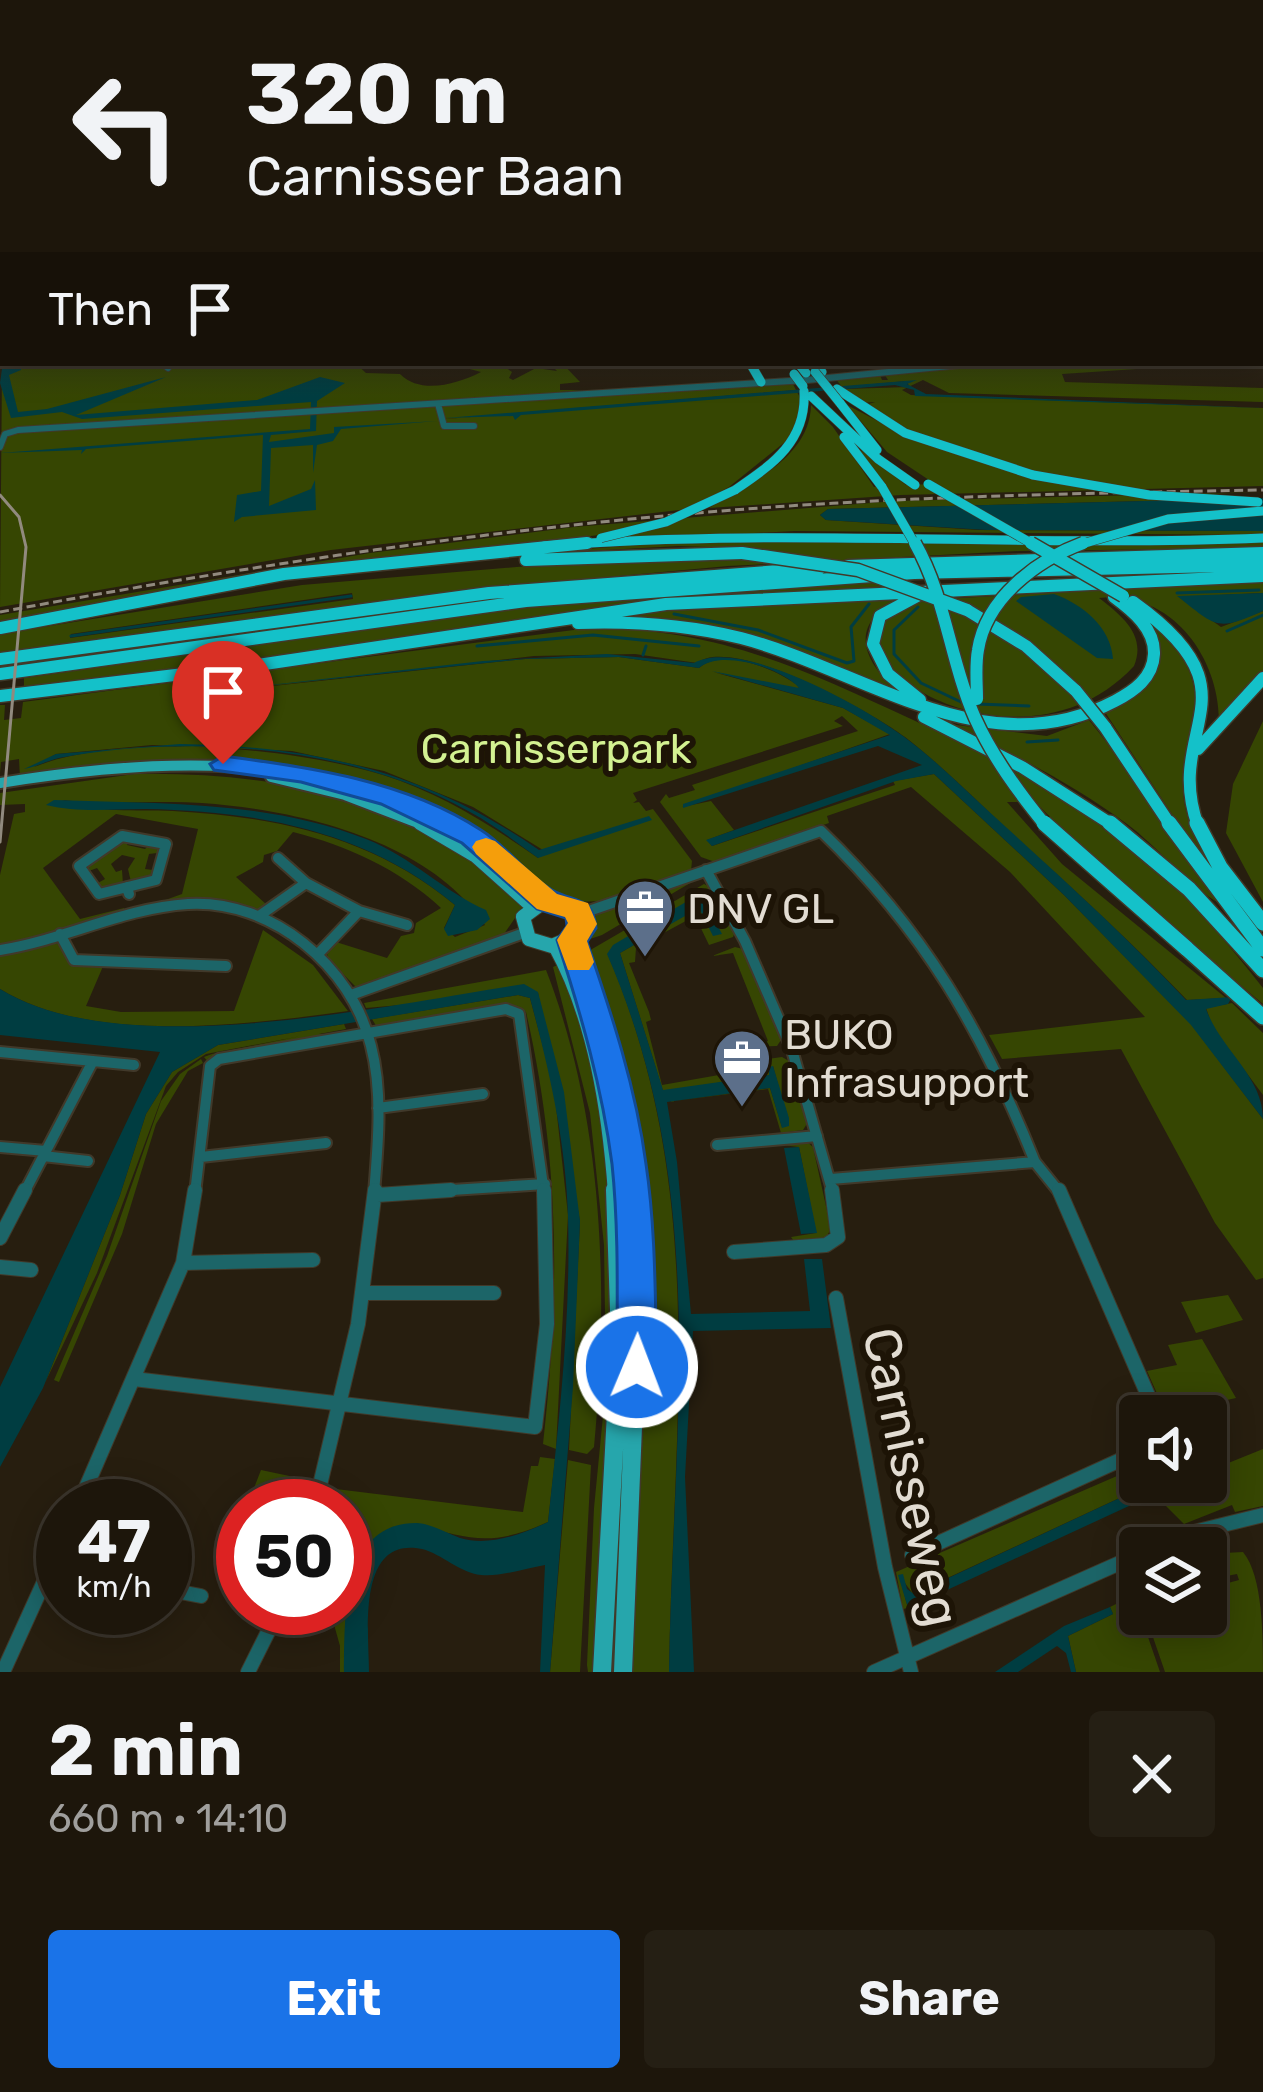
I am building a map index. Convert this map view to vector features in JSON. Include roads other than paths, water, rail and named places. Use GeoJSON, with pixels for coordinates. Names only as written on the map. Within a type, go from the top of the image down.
{"type":"FeatureCollection","features":[{"type":"Feature","properties":{"kind":"highway"},"geometry":{"type":"LineString","coordinates":[[753,366],[761,382]]}},
{"type":"Feature","properties":{"kind":"highway"},"geometry":{"type":"LineString","coordinates":[[433,638],[582,622],[650,623],[737,637],[964,722],[1018,728],[1056,723],[1125,696],[1153,666],[1154,645],[1148,629],[1083,574],[921,485],[803,386],[808,369]]}},
{"type":"Feature","properties":{"kind":"highway"},"geometry":{"type":"LineString","coordinates":[[808,369],[932,573],[974,716],[1011,783],[1056,838],[1263,1017]]}},
{"type":"Feature","properties":{"kind":"highway"},"geometry":{"type":"LineString","coordinates":[[808,369],[826,403],[873,455],[1169,629],[1202,673],[1208,707],[1193,754],[1190,793],[1202,836],[1263,923]]}},
{"type":"Feature","properties":{"kind":"highway"},"geometry":{"type":"LineString","coordinates":[[826,403],[1033,475],[1149,495],[1263,507]]}},
{"type":"Feature","properties":{"kind":"highway"},"geometry":{"type":"LineString","coordinates":[[0,629],[262,580],[602,538],[666,522],[735,490],[793,444],[826,403]]}},
{"type":"Feature","properties":{"kind":"highway"},"geometry":{"type":"LineString","coordinates":[[990,744],[975,688],[977,656],[992,614],[1023,578],[1064,550],[1132,525],[1263,507]]}},
{"type":"Feature","properties":{"kind":"highway"},"geometry":{"type":"LineString","coordinates":[[509,551],[761,536],[1056,542],[1263,538]]}},
{"type":"Feature","properties":{"kind":"highway"},"geometry":{"type":"LineString","coordinates":[[0,629],[219,591],[415,568],[613,554],[742,553],[850,568],[924,590],[967,610],[1027,646],[1076,691],[1198,866],[1263,949]]}},
{"type":"Feature","properties":{"kind":"highway"},"geometry":{"type":"LineString","coordinates":[[0,659],[403,604],[624,580],[1022,558],[1263,553]]}},
{"type":"Feature","properties":{"kind":"highway"},"geometry":{"type":"LineString","coordinates":[[0,674],[550,599],[914,573],[1263,565]]}},
{"type":"Feature","properties":{"kind":"highway"},"geometry":{"type":"LineString","coordinates":[[0,696],[666,604],[1263,576]]}},
{"type":"Feature","properties":{"kind":"highway"},"geometry":{"type":"LineString","coordinates":[[1010,585],[926,593],[886,610],[872,635],[872,651],[880,668],[922,701],[963,716],[1025,722],[1069,713],[1121,688],[1144,662],[1145,643],[1138,627],[1114,597]]}},
{"type":"Feature","properties":{"kind":"highway"},"geometry":{"type":"LineString","coordinates":[[823,668],[1015,761],[1085,802],[1177,875],[1263,970]]}},
{"type":"Feature","properties":{"kind":"highway"},"geometry":{"type":"LineString","coordinates":[[1193,754],[1263,678]]}},
{"type":"Feature","properties":{"kind":"main road"},"geometry":{"type":"LineString","coordinates":[[0,786],[166,771],[266,776],[332,789],[424,821],[462,843],[540,904],[569,904],[580,914],[582,928],[564,943],[536,944],[524,933],[522,921],[540,904]]}},
{"type":"Feature","properties":{"kind":"main road"},"geometry":{"type":"LineString","coordinates":[[564,943],[591,1046],[617,1213],[619,1381],[603,1588],[602,1672]]}},
{"type":"Feature","properties":{"kind":"main road"},"geometry":{"type":"LineString","coordinates":[[564,943],[614,1080],[635,1228],[638,1324],[625,1537],[623,1672]]}},
{"type":"Feature","properties":{"kind":"street"},"geometry":{"type":"LineString","coordinates":[[873,366],[880,371]]}},
{"type":"Feature","properties":{"kind":"street"},"geometry":{"type":"LineString","coordinates":[[0,447],[8,433],[942,366]]}},
{"type":"Feature","properties":{"kind":"street"},"geometry":{"type":"LineString","coordinates":[[438,404],[448,427],[474,426]]}},
{"type":"Feature","properties":{"kind":"street"},"geometry":{"type":"LineString","coordinates":[[580,914],[821,831],[890,898],[964,1003],[1000,1071],[1034,1162],[1056,1183],[1148,1395]]}},
{"type":"Feature","properties":{"kind":"street"},"geometry":{"type":"LineString","coordinates":[[0,950],[60,934],[130,899],[156,880],[166,844],[122,836],[80,866],[99,894],[130,899],[176,905],[219,905],[259,916],[317,955],[351,995],[367,1029],[378,1108],[377,1195],[365,1293],[322,1479]]}},
{"type":"Feature","properties":{"kind":"street"},"geometry":{"type":"LineString","coordinates":[[278,858],[306,883],[359,911],[407,925]]}},
{"type":"Feature","properties":{"kind":"street"},"geometry":{"type":"LineString","coordinates":[[706,870],[745,941],[792,1050],[831,1179],[838,1237],[826,1245],[734,1252]]}},
{"type":"Feature","properties":{"kind":"street"},"geometry":{"type":"LineString","coordinates":[[259,916],[306,883]]}},
{"type":"Feature","properties":{"kind":"street"},"geometry":{"type":"LineString","coordinates":[[317,955],[359,911]]}},
{"type":"Feature","properties":{"kind":"street"},"geometry":{"type":"LineString","coordinates":[[351,995],[524,933]]}},
{"type":"Feature","properties":{"kind":"street"},"geometry":{"type":"LineString","coordinates":[[60,934],[74,959],[226,966]]}},
{"type":"Feature","properties":{"kind":"street"},"geometry":{"type":"LineString","coordinates":[[90,1479],[183,1263],[202,1157],[209,1069],[214,1061],[367,1029],[506,1010],[519,1014],[545,1184],[548,1358],[535,1427],[134,1379]]}},
{"type":"Feature","properties":{"kind":"street"},"geometry":{"type":"LineString","coordinates":[[0,1052],[134,1065]]}},
{"type":"Feature","properties":{"kind":"street"},"geometry":{"type":"LineString","coordinates":[[0,1238],[93,1061]]}},
{"type":"Feature","properties":{"kind":"street"},"geometry":{"type":"LineString","coordinates":[[378,1108],[483,1094]]}},
{"type":"Feature","properties":{"kind":"street"},"geometry":{"type":"LineString","coordinates":[[717,1145],[817,1136]]}},
{"type":"Feature","properties":{"kind":"street"},"geometry":{"type":"LineString","coordinates":[[202,1157],[326,1143]]}},
{"type":"Feature","properties":{"kind":"street"},"geometry":{"type":"LineString","coordinates":[[0,1147],[88,1161]]}},
{"type":"Feature","properties":{"kind":"street"},"geometry":{"type":"LineString","coordinates":[[831,1179],[1034,1162]]}},
{"type":"Feature","properties":{"kind":"street"},"geometry":{"type":"LineString","coordinates":[[377,1195],[545,1184]]}},
{"type":"Feature","properties":{"kind":"street"},"geometry":{"type":"LineString","coordinates":[[183,1263],[313,1260]]}},
{"type":"Feature","properties":{"kind":"street"},"geometry":{"type":"LineString","coordinates":[[0,1267],[31,1270]]}},
{"type":"Feature","properties":{"kind":"street"},"geometry":{"type":"LineString","coordinates":[[365,1293],[494,1293]]}},
{"type":"Feature","properties":{"kind":"street","name":"Carnisseweg"},"geometry":{"type":"LineString","coordinates":[[836,1298],[885,1567],[911,1666]]}},
{"type":"Feature","properties":{"kind":"street"},"geometry":{"type":"LineString","coordinates":[[912,1555],[1119,1460]]}},
{"type":"Feature","properties":{"kind":"street"},"geometry":{"type":"LineString","coordinates":[[1214,1527],[1263,1515]]}},
{"type":"Feature","properties":{"kind":"street"},"geometry":{"type":"LineString","coordinates":[[874,1672],[911,1666],[1119,1564]]}},
{"type":"Feature","properties":{"kind":"street"},"geometry":{"type":"LineString","coordinates":[[192,1594],[201,1596]]}},
{"type":"Feature","properties":{"kind":"street"},"geometry":{"type":"LineString","coordinates":[[3,1672],[36,1608]]}},
{"type":"Feature","properties":{"kind":"street"},"geometry":{"type":"LineString","coordinates":[[248,1672],[266,1635]]}},
{"type":"Feature","properties":{"kind":"water"},"geometry":{"type":"Polygon","coordinates":[[[2,366],[22,366],[9,375],[18,412],[47,409],[166,377],[76,415],[257,400],[320,377],[345,383],[317,401],[316,431],[271,435],[269,442],[334,433],[334,427],[437,421],[341,429],[333,441],[317,445],[313,473],[313,445],[271,448],[269,506],[311,489],[315,480],[316,510],[242,517],[234,522],[237,495],[261,491],[263,435],[86,449],[81,454],[82,450],[0,453],[310,429],[311,402],[82,419],[62,412],[11,418],[0,383],[2,366]]]}},
{"type":"Feature","properties":{"kind":"water"},"geometry":{"type":"Polygon","coordinates":[[[917,380],[907,384],[926,394],[1263,408],[915,396],[914,390],[895,385],[521,415],[515,420],[513,416],[445,418],[917,380]]]}},
{"type":"Feature","properties":{"kind":"water"},"geometry":{"type":"Polygon","coordinates":[[[1263,498],[1263,531],[987,530],[826,520],[820,515],[828,509],[1263,498]]]}},
{"type":"Feature","properties":{"kind":"water"},"geometry":{"type":"Polygon","coordinates":[[[1263,593],[1263,611],[1226,624],[1209,620],[1177,596],[1263,593]]]}},
{"type":"Feature","properties":{"kind":"water"},"geometry":{"type":"Polygon","coordinates":[[[1054,594],[1093,618],[1107,637],[1113,659],[1097,658],[1016,601],[1054,594]]]}},
{"type":"Feature","properties":{"kind":"water"},"geometry":{"type":"Polygon","coordinates":[[[607,654],[694,663],[715,657],[770,667],[860,708],[903,736],[1075,891],[1186,1000],[1232,997],[1228,1004],[1206,1009],[1256,1089],[1263,1119],[1191,1025],[1064,895],[934,774],[896,781],[712,846],[706,840],[922,765],[878,746],[683,808],[683,804],[890,735],[843,708],[712,671],[799,688],[767,668],[722,660],[699,668],[619,657],[525,659],[226,690],[483,661],[607,654]]]}},
{"type":"Feature","properties":{"kind":"water"},"geometry":{"type":"Polygon","coordinates":[[[180,744],[278,750],[324,758],[368,768],[454,801],[539,850],[649,816],[652,820],[538,858],[479,817],[424,790],[323,759],[269,751],[162,747],[109,750],[24,769],[56,754],[180,744]]]}},
{"type":"Feature","properties":{"kind":"water"},"geometry":{"type":"Polygon","coordinates":[[[54,800],[212,806],[328,826],[398,855],[486,910],[490,919],[477,930],[448,936],[444,929],[455,905],[385,859],[310,830],[229,814],[46,805],[54,800]]]}},
{"type":"Feature","properties":{"kind":"water"},"geometry":{"type":"Polygon","coordinates":[[[696,896],[703,898],[722,934],[713,936],[699,908],[620,953],[663,1090],[769,1075],[773,1066],[789,1126],[782,1128],[770,1088],[667,1102],[691,1314],[810,1311],[804,1259],[822,1259],[831,1328],[693,1331],[685,1477],[694,1672],[669,1672],[679,1397],[673,1220],[661,1132],[640,1043],[607,954],[613,945],[696,896]]]}},
{"type":"Feature","properties":{"kind":"water"},"geometry":{"type":"Polygon","coordinates":[[[524,984],[538,992],[564,1092],[580,1221],[573,1387],[550,1672],[540,1672],[545,1565],[481,1575],[422,1549],[401,1549],[386,1557],[372,1587],[372,1540],[391,1527],[416,1523],[460,1538],[494,1540],[548,1522],[566,1331],[568,1217],[555,1106],[530,998],[518,995],[218,1045],[172,1072],[146,1114],[120,1195],[43,1388],[0,1467],[0,1387],[160,1052],[0,1035],[0,989],[52,1011],[115,1023],[184,1026],[330,1015],[524,984]]]}},
{"type":"Feature","properties":{"kind":"water"},"geometry":{"type":"Polygon","coordinates":[[[799,1147],[817,1233],[801,1234],[784,1148],[799,1147]]]}},
{"type":"Feature","properties":{"kind":"water"},"geometry":{"type":"Polygon","coordinates":[[[1119,1498],[1119,1503],[1136,1503],[908,1608],[898,1575],[903,1574],[907,1589],[914,1594],[1119,1498]]]}},
{"type":"Feature","properties":{"kind":"water"},"geometry":{"type":"Polygon","coordinates":[[[1110,1607],[1113,1614],[1068,1636],[1076,1672],[1071,1672],[1066,1653],[1057,1646],[1018,1672],[995,1672],[1064,1626],[1110,1607]]]}},
{"type":"Feature","properties":{"kind":"water"},"geometry":{"type":"Polygon","coordinates":[[[345,1635],[368,1635],[369,1672],[344,1672],[345,1635]]]}},
{"type":"Feature","properties":{"kind":"waterway"},"geometry":{"type":"LineString","coordinates":[[1177,593],[1259,590]]}},
{"type":"Feature","properties":{"kind":"waterway"},"geometry":{"type":"LineString","coordinates":[[71,636],[351,596]]}},
{"type":"Feature","properties":{"kind":"waterway"},"geometry":{"type":"LineString","coordinates":[[674,614],[758,630],[847,663],[854,661],[851,627],[869,604]]}},
{"type":"Feature","properties":{"kind":"waterway"},"geometry":{"type":"LineString","coordinates":[[918,607],[894,630],[894,654],[921,683],[961,702]]}},
{"type":"Feature","properties":{"kind":"waterway"},"geometry":{"type":"LineString","coordinates":[[1227,631],[1263,615]]}},
{"type":"Feature","properties":{"kind":"waterway"},"geometry":{"type":"LineString","coordinates":[[477,646],[593,635],[699,646]]}},
{"type":"Feature","properties":{"kind":"waterway"},"geometry":{"type":"LineString","coordinates":[[643,655],[646,646]]}},
{"type":"Feature","properties":{"kind":"waterway"},"geometry":{"type":"LineString","coordinates":[[976,704],[1029,706]]}},
{"type":"Feature","properties":{"kind":"waterway"},"geometry":{"type":"LineString","coordinates":[[1027,742],[1058,740]]}},
{"type":"Feature","properties":{"kind":"tram line"},"geometry":{"type":"LineString","coordinates":[[0,495],[19,517],[26,547],[0,842]]}},
{"type":"Feature","properties":{"kind":"railway"},"geometry":{"type":"LineString","coordinates":[[0,612],[372,550],[652,517],[940,498],[1263,490]]}},
{"type":"Feature","properties":{"kind":"place","name":"DNV GL"},"geometry":{"type":"Point","coordinates":[645,959]}},
{"type":"Feature","properties":{"kind":"place","name":"BUKO Infrasupport"},"geometry":{"type":"Point","coordinates":[742,1109]}},
{"type":"Feature","properties":{"kind":"park label","name":"Carnisserpark"},"geometry":{"type":"Point","coordinates":[556,748]}}]}
